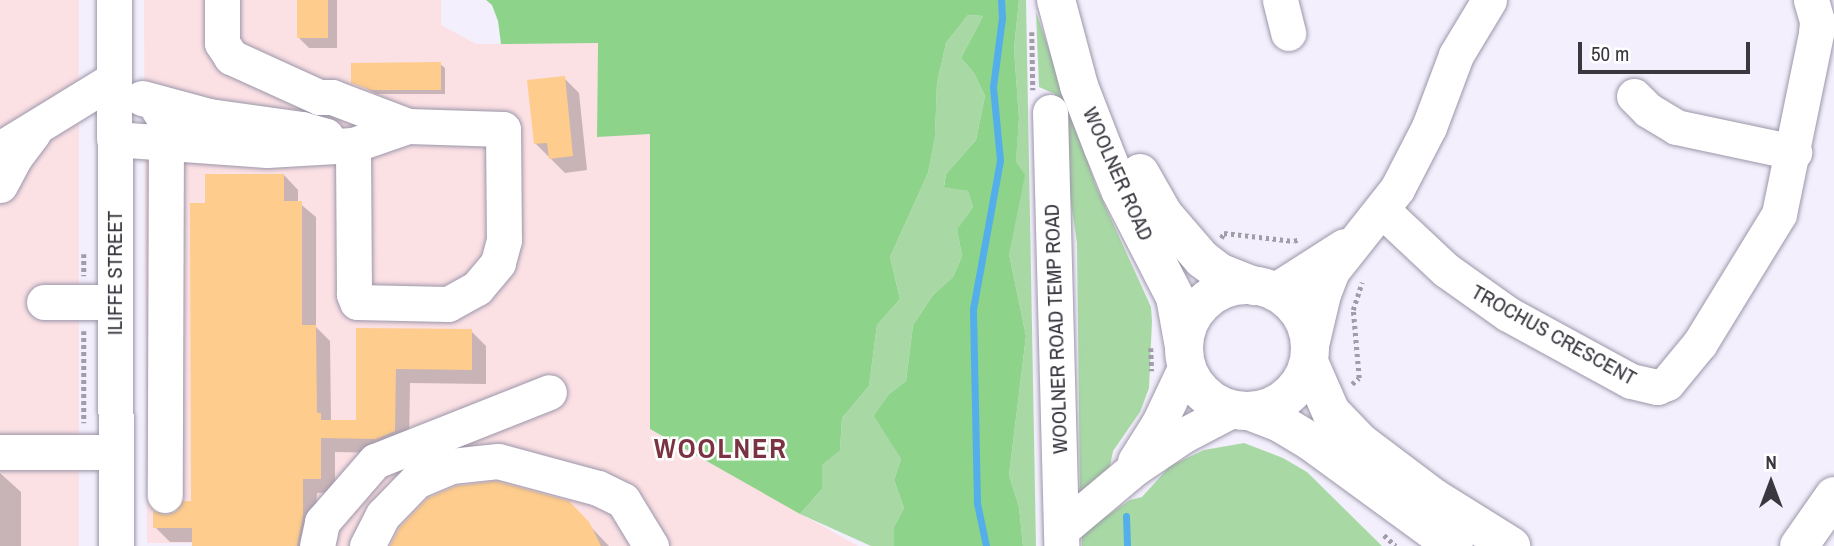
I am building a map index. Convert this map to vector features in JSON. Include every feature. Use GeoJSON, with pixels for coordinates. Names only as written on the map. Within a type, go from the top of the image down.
{"type":"FeatureCollection","features":[{"type":"Feature","properties":{"kind":"main road","name":"WOOLNER ROAD"},"geometry":{"type":"LineString","coordinates":[[1078,0],[1100,76],[1133,160],[1164,215],[1202,259],[1219,272],[1264,289]]}},
{"type":"Feature","properties":{"kind":"main road","name":"WOOLNER ROAD"},"geometry":{"type":"LineString","coordinates":[[1044,13],[1079,86],[1120,190],[1175,297],[1185,357]]}},
{"type":"Feature","properties":{"kind":"main road"},"geometry":{"type":"LineString","coordinates":[[1454,546],[1280,422],[1206,396],[1194,383],[1185,357],[1191,320],[1203,303],[1226,289],[1264,289],[1298,310],[1309,334],[1310,355],[1328,407],[1341,424],[1382,460],[1511,546]]}},
{"type":"Feature","properties":{"kind":"main road"},"geometry":{"type":"LineString","coordinates":[[1240,410],[1270,407],[1286,398],[1300,383],[1310,355]]}},
{"type":"Feature","properties":{"kind":"main road"},"geometry":{"type":"LineString","coordinates":[[1799,546],[1834,496]]}},
{"type":"Feature","properties":{"kind":"street","name":"ILIFFE STREET"},"geometry":{"type":"LineString","coordinates":[[114,0],[116,546]]}},
{"type":"Feature","properties":{"kind":"street"},"geometry":{"type":"LineString","coordinates":[[222,0],[222,43],[231,57],[318,97],[332,97],[408,126]]}},
{"type":"Feature","properties":{"kind":"street"},"geometry":{"type":"LineString","coordinates":[[1310,355],[1327,282],[1340,259],[1374,219],[1413,160],[1456,55],[1489,0]]}},
{"type":"Feature","properties":{"kind":"street","name":"TROCHUS CRESCENT"},"geometry":{"type":"LineString","coordinates":[[1374,219],[1498,307],[1632,381],[1657,387],[1667,383],[1686,363],[1769,234],[1779,214],[1794,152],[1816,33],[1817,21],[1811,0]]}},
{"type":"Feature","properties":{"kind":"street"},"geometry":{"type":"LineString","coordinates":[[0,149],[114,84],[155,102],[209,117],[263,122],[330,142]]}},
{"type":"Feature","properties":{"kind":"street"},"geometry":{"type":"LineString","coordinates":[[1634,96],[1648,110],[1676,127],[1794,152]]}},
{"type":"Feature","properties":{"kind":"street"},"geometry":{"type":"LineString","coordinates":[[114,139],[267,150],[330,142],[408,126],[503,129],[504,240],[498,263],[477,288],[448,304],[358,302],[354,295],[330,142],[318,97]]}},
{"type":"Feature","properties":{"kind":"street"},"geometry":{"type":"LineString","coordinates":[[155,102],[165,120],[165,495]]}},
{"type":"Feature","properties":{"kind":"street","name":"WOOLNER ROAD TEMP ROAD"},"geometry":{"type":"LineString","coordinates":[[1042,108],[1061,538]]}},
{"type":"Feature","properties":{"kind":"street"},"geometry":{"type":"LineString","coordinates":[[0,185],[15,157],[46,121]]}},
{"type":"Feature","properties":{"kind":"street"},"geometry":{"type":"LineString","coordinates":[[1264,289],[1336,252],[1374,219]]}},
{"type":"Feature","properties":{"kind":"street"},"geometry":{"type":"LineString","coordinates":[[44,302],[115,302]]}},
{"type":"Feature","properties":{"kind":"street"},"geometry":{"type":"LineString","coordinates":[[1061,538],[1112,487],[1150,438],[1185,357]]}},
{"type":"Feature","properties":{"kind":"street"},"geometry":{"type":"LineString","coordinates":[[317,546],[321,522],[375,461],[549,392]]}},
{"type":"Feature","properties":{"kind":"street"},"geometry":{"type":"LineString","coordinates":[[1112,487],[1171,443],[1240,410]]}},
{"type":"Feature","properties":{"kind":"street"},"geometry":{"type":"LineString","coordinates":[[0,452],[116,452]]}},
{"type":"Feature","properties":{"kind":"street"},"geometry":{"type":"LineString","coordinates":[[367,546],[383,515],[416,481],[451,466],[498,461],[598,488],[623,500],[651,546]]}},
{"type":"Feature","properties":{"kind":"path"},"geometry":{"type":"LineString","coordinates":[[1042,108],[1044,13]]}},
{"type":"Feature","properties":{"kind":"path"},"geometry":{"type":"LineString","coordinates":[[1202,259],[1224,233],[1294,241],[1311,235]]}},
{"type":"Feature","properties":{"kind":"path"},"geometry":{"type":"LineString","coordinates":[[1328,407],[1359,377],[1353,310],[1365,273]]}},
{"type":"Feature","properties":{"kind":"shaded area"},"geometry":{"type":"Polygon","coordinates":[[[0,0],[79,0],[79,546],[0,546],[0,0]]]}},
{"type":"Feature","properties":{"kind":"shaded area"},"geometry":{"type":"Polygon","coordinates":[[[144,0],[441,0],[441,25],[476,44],[598,43],[597,137],[650,133],[650,429],[858,546],[192,546],[191,543],[147,543],[144,0]]]}},
{"type":"Feature","properties":{"kind":"green space"},"geometry":{"type":"Polygon","coordinates":[[[486,0],[1019,0],[1014,49],[1019,118],[1016,162],[1025,175],[1009,254],[1026,336],[1009,475],[1019,507],[1023,546],[894,546],[894,527],[904,508],[894,480],[901,459],[874,416],[889,394],[906,381],[913,325],[933,295],[953,277],[962,256],[957,229],[973,207],[968,191],[944,187],[946,174],[976,140],[985,96],[974,73],[961,58],[983,16],[968,15],[946,43],[937,83],[935,136],[928,173],[890,257],[900,299],[877,325],[869,386],[842,418],[840,451],[822,465],[822,489],[800,514],[650,429],[650,134],[597,137],[598,43],[501,44],[498,21],[492,5],[486,0]]]}},
{"type":"Feature","properties":{"kind":"green space"},"geometry":{"type":"Polygon","coordinates":[[[1019,0],[1026,0],[1036,546],[1023,546],[1019,507],[1009,475],[1026,336],[1009,254],[1019,118],[1014,49],[1019,0]]]}},
{"type":"Feature","properties":{"kind":"green space"},"geometry":{"type":"Polygon","coordinates":[[[1036,12],[1096,186],[1151,307],[1149,388],[1140,412],[1113,451],[1109,471],[1080,495],[1077,243],[1055,94],[1039,87],[1036,12]]]}},
{"type":"Feature","properties":{"kind":"green space"},"geometry":{"type":"Polygon","coordinates":[[[968,15],[983,16],[961,58],[974,73],[985,96],[976,140],[946,174],[944,186],[968,191],[973,207],[957,229],[962,256],[953,277],[933,295],[913,325],[906,381],[889,394],[875,416],[901,459],[894,480],[904,508],[894,527],[894,546],[871,546],[800,514],[822,489],[822,465],[840,451],[842,418],[869,386],[877,325],[900,299],[890,257],[928,173],[935,135],[937,83],[946,43],[968,15]]]}},
{"type":"Feature","properties":{"kind":"green space"},"geometry":{"type":"Polygon","coordinates":[[[1244,443],[1283,458],[1307,472],[1382,546],[1082,546],[1082,527],[1098,522],[1130,500],[1142,497],[1170,466],[1204,450],[1244,443]]]}},
{"type":"Feature","properties":{"kind":"building"},"geometry":{"type":"Polygon","coordinates":[[[297,0],[328,0],[328,38],[297,38],[297,0]]]}},
{"type":"Feature","properties":{"kind":"building"},"geometry":{"type":"Polygon","coordinates":[[[441,62],[441,90],[371,90],[351,83],[351,63],[441,62]]]}},
{"type":"Feature","properties":{"kind":"building"},"geometry":{"type":"Polygon","coordinates":[[[565,76],[573,156],[549,159],[547,143],[534,144],[527,80],[565,76]]]}},
{"type":"Feature","properties":{"kind":"building"},"geometry":{"type":"Polygon","coordinates":[[[205,174],[284,174],[284,201],[302,201],[302,325],[316,325],[317,413],[321,413],[321,420],[356,420],[356,328],[472,329],[472,370],[396,369],[395,431],[376,439],[321,438],[321,479],[303,479],[303,516],[297,546],[192,546],[192,528],[153,528],[153,511],[166,515],[176,512],[183,501],[191,501],[190,203],[205,203],[205,174]]]}},
{"type":"Feature","properties":{"kind":"building"},"geometry":{"type":"Polygon","coordinates":[[[496,481],[569,501],[589,522],[601,546],[390,546],[400,527],[428,498],[456,486],[496,481]]]}},
{"type":"Feature","properties":{"kind":"waterway"},"geometry":{"type":"LineString","coordinates":[[986,546],[977,503],[973,309],[1000,160],[993,87],[1002,18],[1001,0]]}},
{"type":"Feature","properties":{"kind":"waterway"},"geometry":{"type":"LineString","coordinates":[[1126,516],[1127,546]]}},
{"type":"Feature","properties":{"kind":"district","name":"WOOLNER"},"geometry":{"type":"Point","coordinates":[721,448]}}]}
